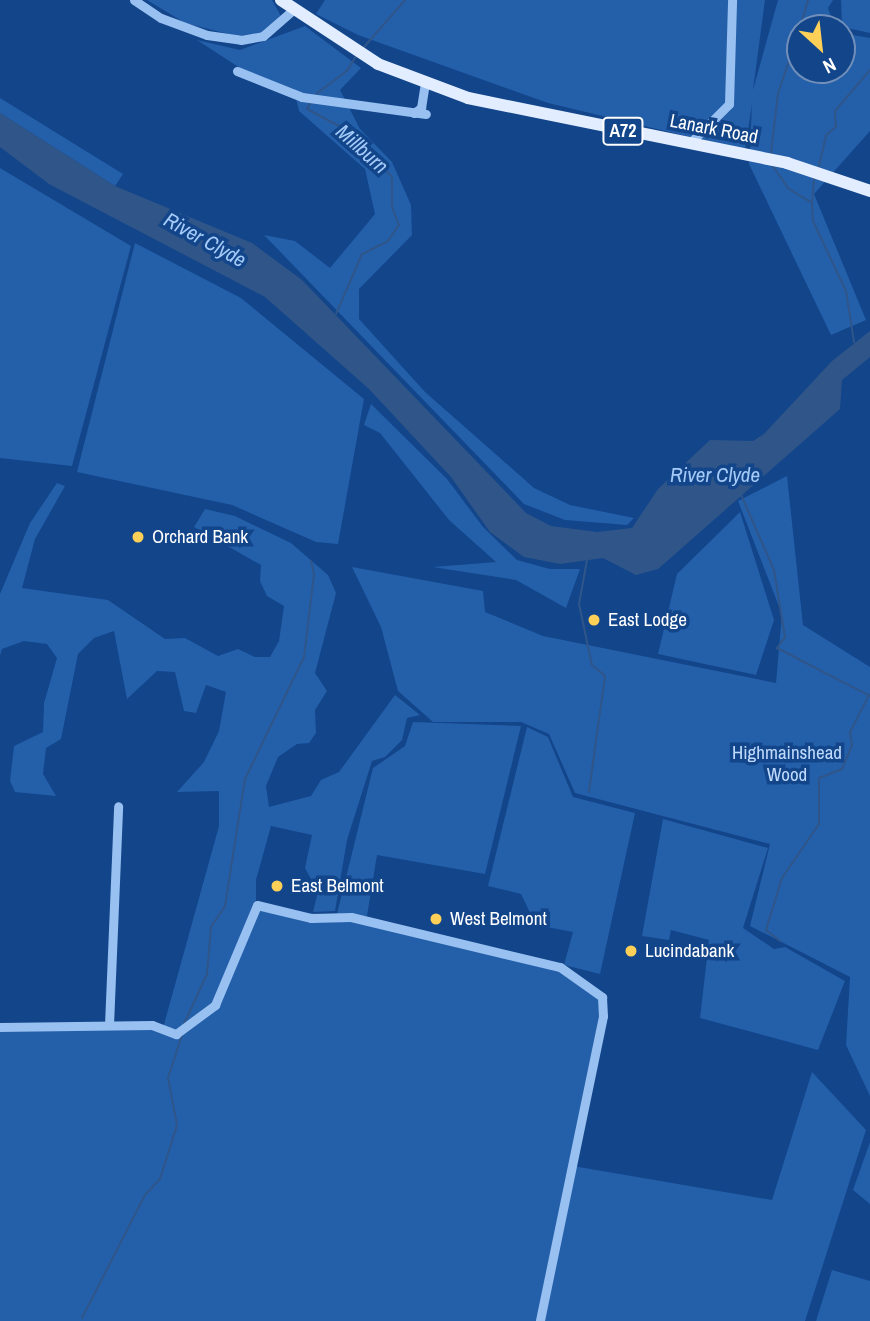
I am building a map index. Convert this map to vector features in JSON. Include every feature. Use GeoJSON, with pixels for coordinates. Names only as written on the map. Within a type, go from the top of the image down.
{"type":"FeatureCollection","features":[{"type":"Feature","properties":{"kind":"main road","name":"Lanark Road"},"geometry":{"type":"LineString","coordinates":[[281,0],[345,46],[378,64],[425,83],[513,109],[812,169],[870,191]]}},
{"type":"Feature","properties":{"kind":"street"},"geometry":{"type":"LineString","coordinates":[[134,0],[161,18],[208,36],[241,40],[263,36],[294,9]]}},
{"type":"Feature","properties":{"kind":"street"},"geometry":{"type":"LineString","coordinates":[[690,143],[729,103],[732,0]]}},
{"type":"Feature","properties":{"kind":"street"},"geometry":{"type":"LineString","coordinates":[[237,71],[302,97],[426,114]]}},
{"type":"Feature","properties":{"kind":"street"},"geometry":{"type":"LineString","coordinates":[[414,113],[421,108],[425,83]]}},
{"type":"Feature","properties":{"kind":"street"},"geometry":{"type":"LineString","coordinates":[[109,1025],[118,806]]}},
{"type":"Feature","properties":{"kind":"street"},"geometry":{"type":"LineString","coordinates":[[0,1027],[152,1025],[176,1034],[215,1005],[257,905],[311,918],[351,917],[560,967],[602,997],[603,1016],[540,1321]]}},
{"type":"Feature","properties":{"kind":"green space"},"geometry":{"type":"Polygon","coordinates":[[[147,0],[272,0],[282,18],[264,33],[236,36],[185,23],[147,0]]]}},
{"type":"Feature","properties":{"kind":"green space"},"geometry":{"type":"Polygon","coordinates":[[[325,0],[765,0],[753,90],[778,0],[833,0],[828,8],[830,14],[786,14],[786,84],[856,84],[856,36],[870,38],[870,131],[814,194],[866,320],[831,335],[749,164],[752,104],[745,150],[548,103],[358,35],[316,14],[325,0]]]}},
{"type":"Feature","properties":{"kind":"green space"},"geometry":{"type":"Polygon","coordinates":[[[841,0],[870,0],[870,33],[856,30],[856,14],[842,14],[841,0]]]}},
{"type":"Feature","properties":{"kind":"green space"},"geometry":{"type":"Polygon","coordinates":[[[305,26],[361,68],[340,90],[360,129],[392,162],[411,205],[412,235],[359,289],[359,319],[425,392],[534,488],[570,505],[634,518],[627,525],[565,520],[524,504],[264,235],[295,241],[330,268],[375,214],[365,169],[299,111],[294,89],[243,70],[197,40],[240,50],[305,26]]]}},
{"type":"Feature","properties":{"kind":"green space"},"geometry":{"type":"Polygon","coordinates":[[[0,98],[123,174],[115,186],[0,113],[0,98]]]}},
{"type":"Feature","properties":{"kind":"green space"},"geometry":{"type":"Polygon","coordinates":[[[0,168],[131,246],[72,466],[0,458],[0,168]]]}},
{"type":"Feature","properties":{"kind":"green space"},"geometry":{"type":"Polygon","coordinates":[[[135,243],[241,298],[364,399],[338,544],[316,542],[232,505],[77,472],[135,243]]]}},
{"type":"Feature","properties":{"kind":"green space"},"geometry":{"type":"Polygon","coordinates":[[[371,404],[447,479],[483,527],[517,560],[550,569],[580,569],[566,608],[516,580],[433,567],[496,562],[449,520],[380,433],[364,425],[371,404]]]}},
{"type":"Feature","properties":{"kind":"green space","name":"Highmainshead Wood"},"geometry":{"type":"Polygon","coordinates":[[[787,476],[803,625],[870,667],[870,1096],[846,1045],[850,977],[750,926],[770,844],[575,793],[549,734],[521,722],[433,722],[398,691],[381,627],[352,567],[483,591],[485,612],[543,636],[776,683],[782,614],[738,501],[787,476]]]}},
{"type":"Feature","properties":{"kind":"green space"},"geometry":{"type":"Polygon","coordinates":[[[57,483],[65,486],[35,539],[22,588],[108,600],[165,639],[185,638],[218,656],[238,649],[255,657],[270,657],[279,641],[284,606],[267,596],[260,581],[261,565],[194,527],[205,509],[235,516],[291,543],[328,575],[336,593],[315,673],[327,691],[315,710],[316,733],[309,743],[297,744],[278,757],[266,786],[269,807],[311,796],[321,780],[339,772],[395,695],[420,715],[407,718],[402,740],[385,757],[372,761],[347,840],[335,911],[313,912],[318,892],[305,868],[312,835],[271,826],[256,880],[256,906],[362,920],[560,967],[602,997],[573,1166],[772,1200],[812,1072],[866,1130],[805,1321],[0,1321],[0,1032],[163,1028],[219,826],[219,791],[177,792],[204,762],[219,731],[226,692],[206,685],[196,713],[184,711],[175,672],[157,671],[127,699],[114,631],[94,638],[78,654],[61,739],[46,748],[43,774],[56,796],[15,792],[10,781],[14,746],[43,732],[44,703],[57,658],[47,644],[24,641],[2,649],[0,656],[0,594],[30,523],[57,483]]]}},
{"type":"Feature","properties":{"kind":"green space"},"geometry":{"type":"Polygon","coordinates":[[[740,512],[774,620],[756,675],[658,654],[677,574],[740,512]]]}},
{"type":"Feature","properties":{"kind":"green space"},"geometry":{"type":"Polygon","coordinates":[[[413,722],[521,726],[485,874],[377,855],[367,916],[337,914],[373,768],[405,746],[413,722]]]}},
{"type":"Feature","properties":{"kind":"green space"},"geometry":{"type":"Polygon","coordinates":[[[527,727],[548,737],[573,797],[635,813],[600,974],[564,965],[573,932],[536,925],[521,894],[488,886],[527,727]]]}},
{"type":"Feature","properties":{"kind":"green space"},"geometry":{"type":"Polygon","coordinates":[[[663,819],[768,848],[743,928],[774,949],[785,947],[845,981],[818,1050],[700,1018],[709,940],[671,930],[669,940],[642,936],[663,819]]]}},
{"type":"Feature","properties":{"kind":"green space"},"geometry":{"type":"Polygon","coordinates":[[[870,1142],[870,1204],[853,1190],[870,1142]]]}},
{"type":"Feature","properties":{"kind":"green space"},"geometry":{"type":"Polygon","coordinates":[[[832,1270],[870,1281],[870,1321],[816,1321],[832,1270]]]}},
{"type":"Feature","properties":{"kind":"water","name":"River Clyde"},"geometry":{"type":"Polygon","coordinates":[[[0,113],[115,186],[252,243],[302,280],[526,513],[551,526],[597,532],[632,528],[658,489],[710,440],[753,441],[764,434],[832,361],[870,331],[870,357],[842,380],[840,409],[658,569],[636,575],[603,558],[560,564],[524,557],[490,532],[451,477],[369,389],[265,297],[49,184],[0,147],[0,113]]]}},
{"type":"Feature","properties":{"kind":"waterway","name":"Millburn"},"geometry":{"type":"LineString","coordinates":[[364,47],[405,0]]}},
{"type":"Feature","properties":{"kind":"waterway"},"geometry":{"type":"LineString","coordinates":[[804,14],[808,0]]}},
{"type":"Feature","properties":{"kind":"waterway","name":"Millburn"},"geometry":{"type":"LineString","coordinates":[[316,94],[347,71],[356,56]]}},
{"type":"Feature","properties":{"kind":"waterway"},"geometry":{"type":"LineString","coordinates":[[771,153],[778,93],[786,70]]}},
{"type":"Feature","properties":{"kind":"waterway"},"geometry":{"type":"LineString","coordinates":[[819,166],[826,135],[836,127],[835,111],[870,70]]}},
{"type":"Feature","properties":{"kind":"waterway","name":"Millburn"},"geometry":{"type":"LineString","coordinates":[[311,102],[307,109],[345,129],[392,177],[392,207],[399,225],[388,241],[362,254],[336,314]]}},
{"type":"Feature","properties":{"kind":"waterway"},"geometry":{"type":"LineString","coordinates":[[772,165],[789,189],[812,203],[813,221],[846,291],[854,342]]}},
{"type":"Feature","properties":{"kind":"waterway"},"geometry":{"type":"LineString","coordinates":[[812,203],[814,178]]}},
{"type":"Feature","properties":{"kind":"waterway"},"geometry":{"type":"LineString","coordinates":[[739,490],[774,570],[785,637],[777,648],[870,696]]}},
{"type":"Feature","properties":{"kind":"waterway"},"geometry":{"type":"LineString","coordinates":[[587,560],[579,604],[592,665],[605,676],[589,792]]}},
{"type":"Feature","properties":{"kind":"waterway"},"geometry":{"type":"LineString","coordinates":[[184,1024],[207,974],[211,927],[225,906],[245,779],[304,657],[314,574],[311,561]]}},
{"type":"Feature","properties":{"kind":"waterway"},"geometry":{"type":"LineString","coordinates":[[780,941],[766,930],[782,878],[819,824],[819,778],[842,769],[852,745],[850,732],[869,695]]}},
{"type":"Feature","properties":{"kind":"waterway"},"geometry":{"type":"LineString","coordinates":[[82,1318],[145,1195],[160,1179],[177,1125],[168,1078],[182,1035]]}},
{"type":"Feature","properties":{"kind":"place","name":"Orchard Bank"},"geometry":{"type":"Point","coordinates":[138,537]}},
{"type":"Feature","properties":{"kind":"place","name":"East Lodge"},"geometry":{"type":"Point","coordinates":[594,620]}},
{"type":"Feature","properties":{"kind":"place","name":"East Belmont"},"geometry":{"type":"Point","coordinates":[277,886]}},
{"type":"Feature","properties":{"kind":"place","name":"West Belmont"},"geometry":{"type":"Point","coordinates":[436,919]}},
{"type":"Feature","properties":{"kind":"place","name":"Lucindabank"},"geometry":{"type":"Point","coordinates":[631,951]}}]}
